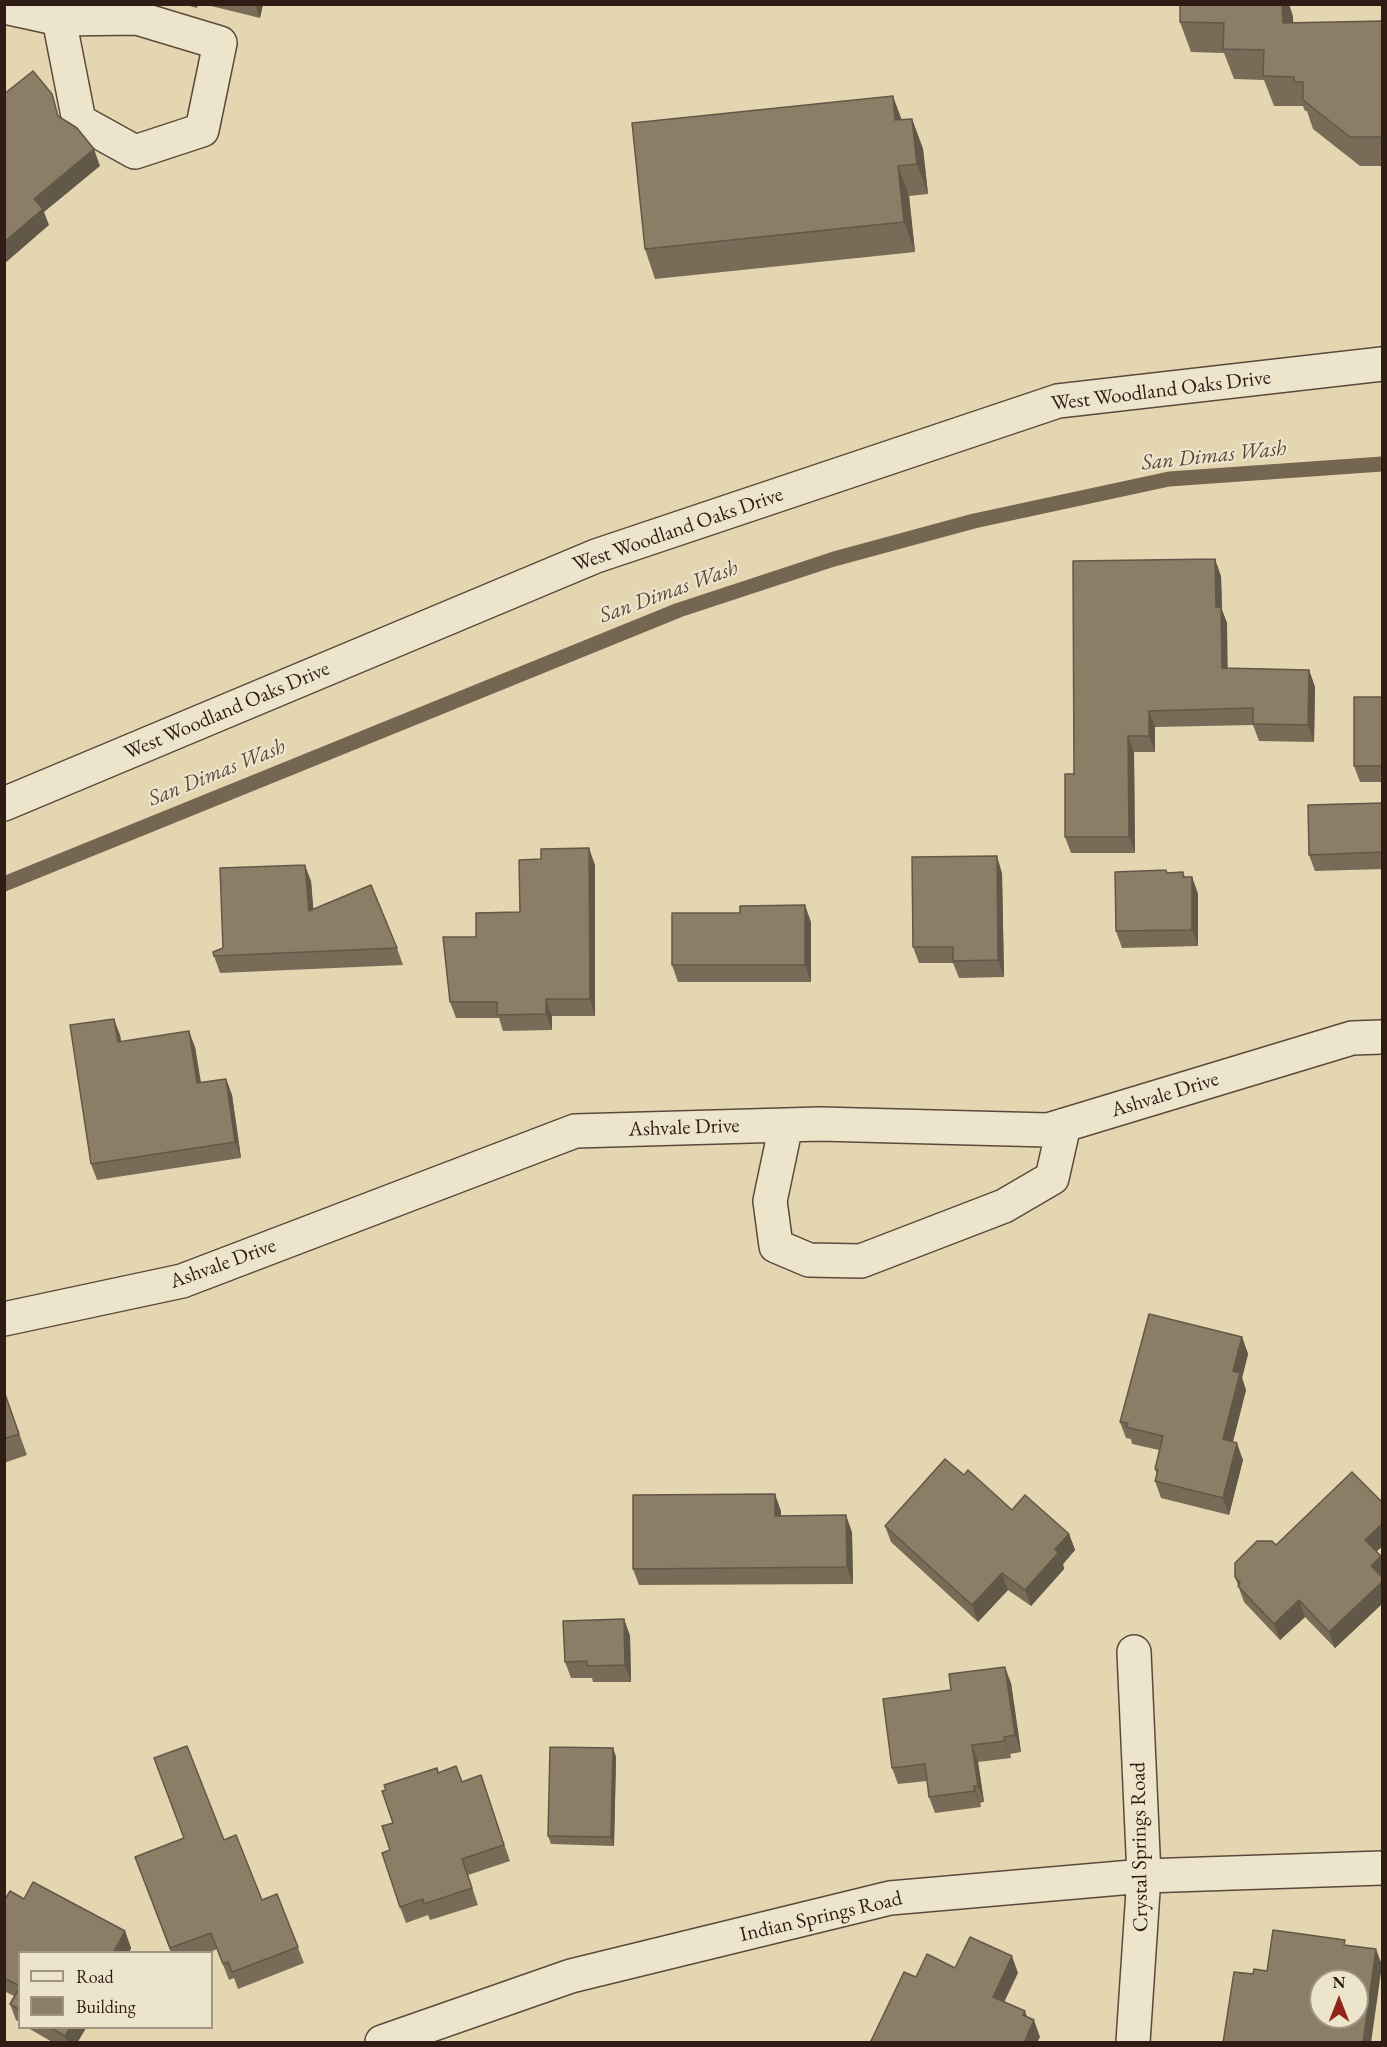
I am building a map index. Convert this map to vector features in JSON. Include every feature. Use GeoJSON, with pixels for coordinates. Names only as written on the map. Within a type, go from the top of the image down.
{"type":"FeatureCollection","features":[{"type":"Feature","properties":{"kind":"street"},"geometry":{"type":"LineString","coordinates":[[4,7],[59,19],[137,18],[220,43],[202,130],[135,152],[80,121],[59,19]]}},
{"type":"Feature","properties":{"kind":"street","name":"West Woodland Oaks Drive"},"geometry":{"type":"LineString","coordinates":[[4,804],[596,556],[1058,401],[1383,364]]}},
{"type":"Feature","properties":{"kind":"street","name":"Ashvale Drive"},"geometry":{"type":"LineString","coordinates":[[4,1320],[182,1281],[575,1131],[786,1125],[1048,1130],[1352,1038],[1383,1038]]}},
{"type":"Feature","properties":{"kind":"street"},"geometry":{"type":"LineString","coordinates":[[786,1125],[770,1201],[776,1246],[809,1260],[861,1261],[1004,1206],[1052,1178],[1064,1125]]}},
{"type":"Feature","properties":{"kind":"street","name":"Crystal Springs Road"},"geometry":{"type":"LineString","coordinates":[[1133,2043],[1144,1876],[1134,1652]]}},
{"type":"Feature","properties":{"kind":"street","name":"Indian Springs Road"},"geometry":{"type":"LineString","coordinates":[[382,2043],[571,1976],[890,1898],[1144,1876],[1383,1868]]}},
{"type":"Feature","properties":{"kind":"building"},"geometry":{"type":"Polygon","coordinates":[[[1180,4],[1282,4],[1283,23],[1383,21],[1383,137],[1350,137],[1303,100],[1303,82],[1294,82],[1294,77],[1263,76],[1264,50],[1223,49],[1224,23],[1180,22],[1180,4]]]}},
{"type":"Feature","properties":{"kind":"building"},"geometry":{"type":"Polygon","coordinates":[[[33,71],[52,94],[58,116],[77,128],[94,149],[34,199],[43,209],[4,242],[4,94],[33,71]]]}},
{"type":"Feature","properties":{"kind":"building"},"geometry":{"type":"Polygon","coordinates":[[[893,96],[895,120],[912,119],[917,164],[898,166],[904,222],[645,249],[632,123],[893,96]]]}},
{"type":"Feature","properties":{"kind":"building"},"geometry":{"type":"Polygon","coordinates":[[[1215,559],[1216,607],[1221,607],[1222,668],[1309,670],[1308,725],[1253,724],[1253,708],[1149,711],[1149,736],[1128,736],[1129,837],[1065,837],[1065,774],[1074,774],[1073,561],[1215,559]]]}},
{"type":"Feature","properties":{"kind":"building"},"geometry":{"type":"Polygon","coordinates":[[[1354,697],[1383,697],[1383,766],[1354,766],[1354,697]]]}},
{"type":"Feature","properties":{"kind":"building"},"geometry":{"type":"Polygon","coordinates":[[[1383,803],[1383,852],[1309,855],[1308,805],[1383,803]]]}},
{"type":"Feature","properties":{"kind":"building"},"geometry":{"type":"Polygon","coordinates":[[[589,848],[590,999],[546,999],[546,1014],[497,1015],[497,1002],[450,1002],[443,937],[476,937],[476,913],[520,912],[519,860],[541,859],[541,849],[589,848]]]}},
{"type":"Feature","properties":{"kind":"building"},"geometry":{"type":"Polygon","coordinates":[[[997,856],[998,960],[953,961],[953,947],[913,947],[912,857],[997,856]]]}},
{"type":"Feature","properties":{"kind":"building"},"geometry":{"type":"Polygon","coordinates":[[[305,865],[309,911],[371,885],[397,948],[214,956],[213,952],[223,948],[220,868],[305,865]]]}},
{"type":"Feature","properties":{"kind":"building"},"geometry":{"type":"Polygon","coordinates":[[[1166,870],[1167,873],[1183,872],[1183,877],[1192,877],[1192,930],[1116,931],[1115,872],[1166,870]]]}},
{"type":"Feature","properties":{"kind":"building"},"geometry":{"type":"Polygon","coordinates":[[[805,905],[805,965],[672,965],[672,913],[740,913],[740,906],[805,905]]]}},
{"type":"Feature","properties":{"kind":"building"},"geometry":{"type":"Polygon","coordinates":[[[114,1019],[118,1042],[189,1031],[197,1083],[226,1079],[235,1142],[91,1164],[70,1025],[114,1019]]]}},
{"type":"Feature","properties":{"kind":"building"},"geometry":{"type":"Polygon","coordinates":[[[1149,1314],[1242,1337],[1233,1371],[1240,1373],[1223,1439],[1237,1443],[1223,1498],[1155,1481],[1158,1470],[1155,1469],[1163,1436],[1126,1427],[1128,1423],[1120,1422],[1149,1314]]]}},
{"type":"Feature","properties":{"kind":"building"},"geometry":{"type":"Polygon","coordinates":[[[4,1391],[19,1434],[4,1439],[4,1391]]]}},
{"type":"Feature","properties":{"kind":"building"},"geometry":{"type":"Polygon","coordinates":[[[945,1459],[964,1475],[968,1470],[1012,1510],[1025,1495],[1069,1534],[1055,1549],[1058,1553],[1025,1590],[1002,1573],[972,1605],[885,1526],[945,1459]]]}},
{"type":"Feature","properties":{"kind":"building"},"geometry":{"type":"Polygon","coordinates":[[[1352,1472],[1383,1503],[1383,1523],[1365,1540],[1381,1556],[1371,1566],[1383,1578],[1383,1581],[1329,1632],[1299,1600],[1274,1624],[1238,1586],[1240,1583],[1235,1577],[1235,1563],[1257,1541],[1272,1541],[1276,1545],[1352,1472]]]}},
{"type":"Feature","properties":{"kind":"building"},"geometry":{"type":"Polygon","coordinates":[[[775,1494],[775,1516],[846,1515],[847,1567],[633,1569],[633,1495],[775,1494]]]}},
{"type":"Feature","properties":{"kind":"building"},"geometry":{"type":"Polygon","coordinates":[[[624,1619],[625,1665],[587,1666],[587,1661],[565,1662],[563,1621],[624,1619]]]}},
{"type":"Feature","properties":{"kind":"building"},"geometry":{"type":"Polygon","coordinates":[[[1005,1667],[1015,1735],[1004,1737],[1005,1741],[972,1745],[978,1786],[974,1786],[975,1791],[929,1797],[925,1764],[892,1768],[883,1699],[951,1690],[949,1674],[1005,1667]]]}},
{"type":"Feature","properties":{"kind":"building"},"geometry":{"type":"Polygon","coordinates":[[[187,1746],[224,1840],[236,1835],[262,1900],[277,1894],[298,1947],[232,1972],[228,1962],[223,1964],[211,1933],[170,1948],[135,1857],[184,1838],[154,1758],[187,1746]]]}},
{"type":"Feature","properties":{"kind":"building"},"geometry":{"type":"Polygon","coordinates":[[[550,1747],[613,1748],[611,1837],[548,1836],[550,1747]]]}},
{"type":"Feature","properties":{"kind":"building"},"geometry":{"type":"Polygon","coordinates":[[[456,1766],[462,1782],[481,1775],[504,1845],[462,1859],[472,1888],[424,1904],[423,1899],[400,1907],[382,1853],[390,1850],[382,1826],[393,1823],[382,1791],[386,1790],[384,1785],[437,1768],[438,1773],[456,1766]]]}},
{"type":"Feature","properties":{"kind":"building"},"geometry":{"type":"Polygon","coordinates":[[[33,1882],[125,1931],[114,1951],[18,1951],[18,1985],[4,1978],[4,1901],[10,1891],[24,1899],[33,1882]]]}},
{"type":"Feature","properties":{"kind":"building"},"geometry":{"type":"Polygon","coordinates":[[[1273,1930],[1345,1940],[1344,1945],[1376,1949],[1369,2000],[1369,1969],[1309,1969],[1309,2029],[1365,2029],[1363,2043],[1223,2043],[1234,1972],[1253,1974],[1254,1969],[1267,1971],[1273,1930]]]}},
{"type":"Feature","properties":{"kind":"building"},"geometry":{"type":"Polygon","coordinates":[[[970,1937],[1012,1956],[993,1997],[1025,2011],[1023,2015],[1034,2020],[1024,2043],[870,2043],[904,1972],[916,1977],[927,1954],[955,1968],[970,1937]]]}},
{"type":"Feature","properties":{"kind":"building"},"geometry":{"type":"Polygon","coordinates":[[[18,1990],[18,2009],[10,2004],[18,1990]]]}},
{"type":"Feature","properties":{"kind":"building"},"geometry":{"type":"Polygon","coordinates":[[[53,2029],[69,2029],[65,2036],[53,2029]]]}},
{"type":"Feature","properties":{"kind":"waterway","name":"San Dimas Wash"},"geometry":{"type":"LineString","coordinates":[[4,884],[679,610],[834,559],[974,521],[1169,479],[1382,464]]}}]}
